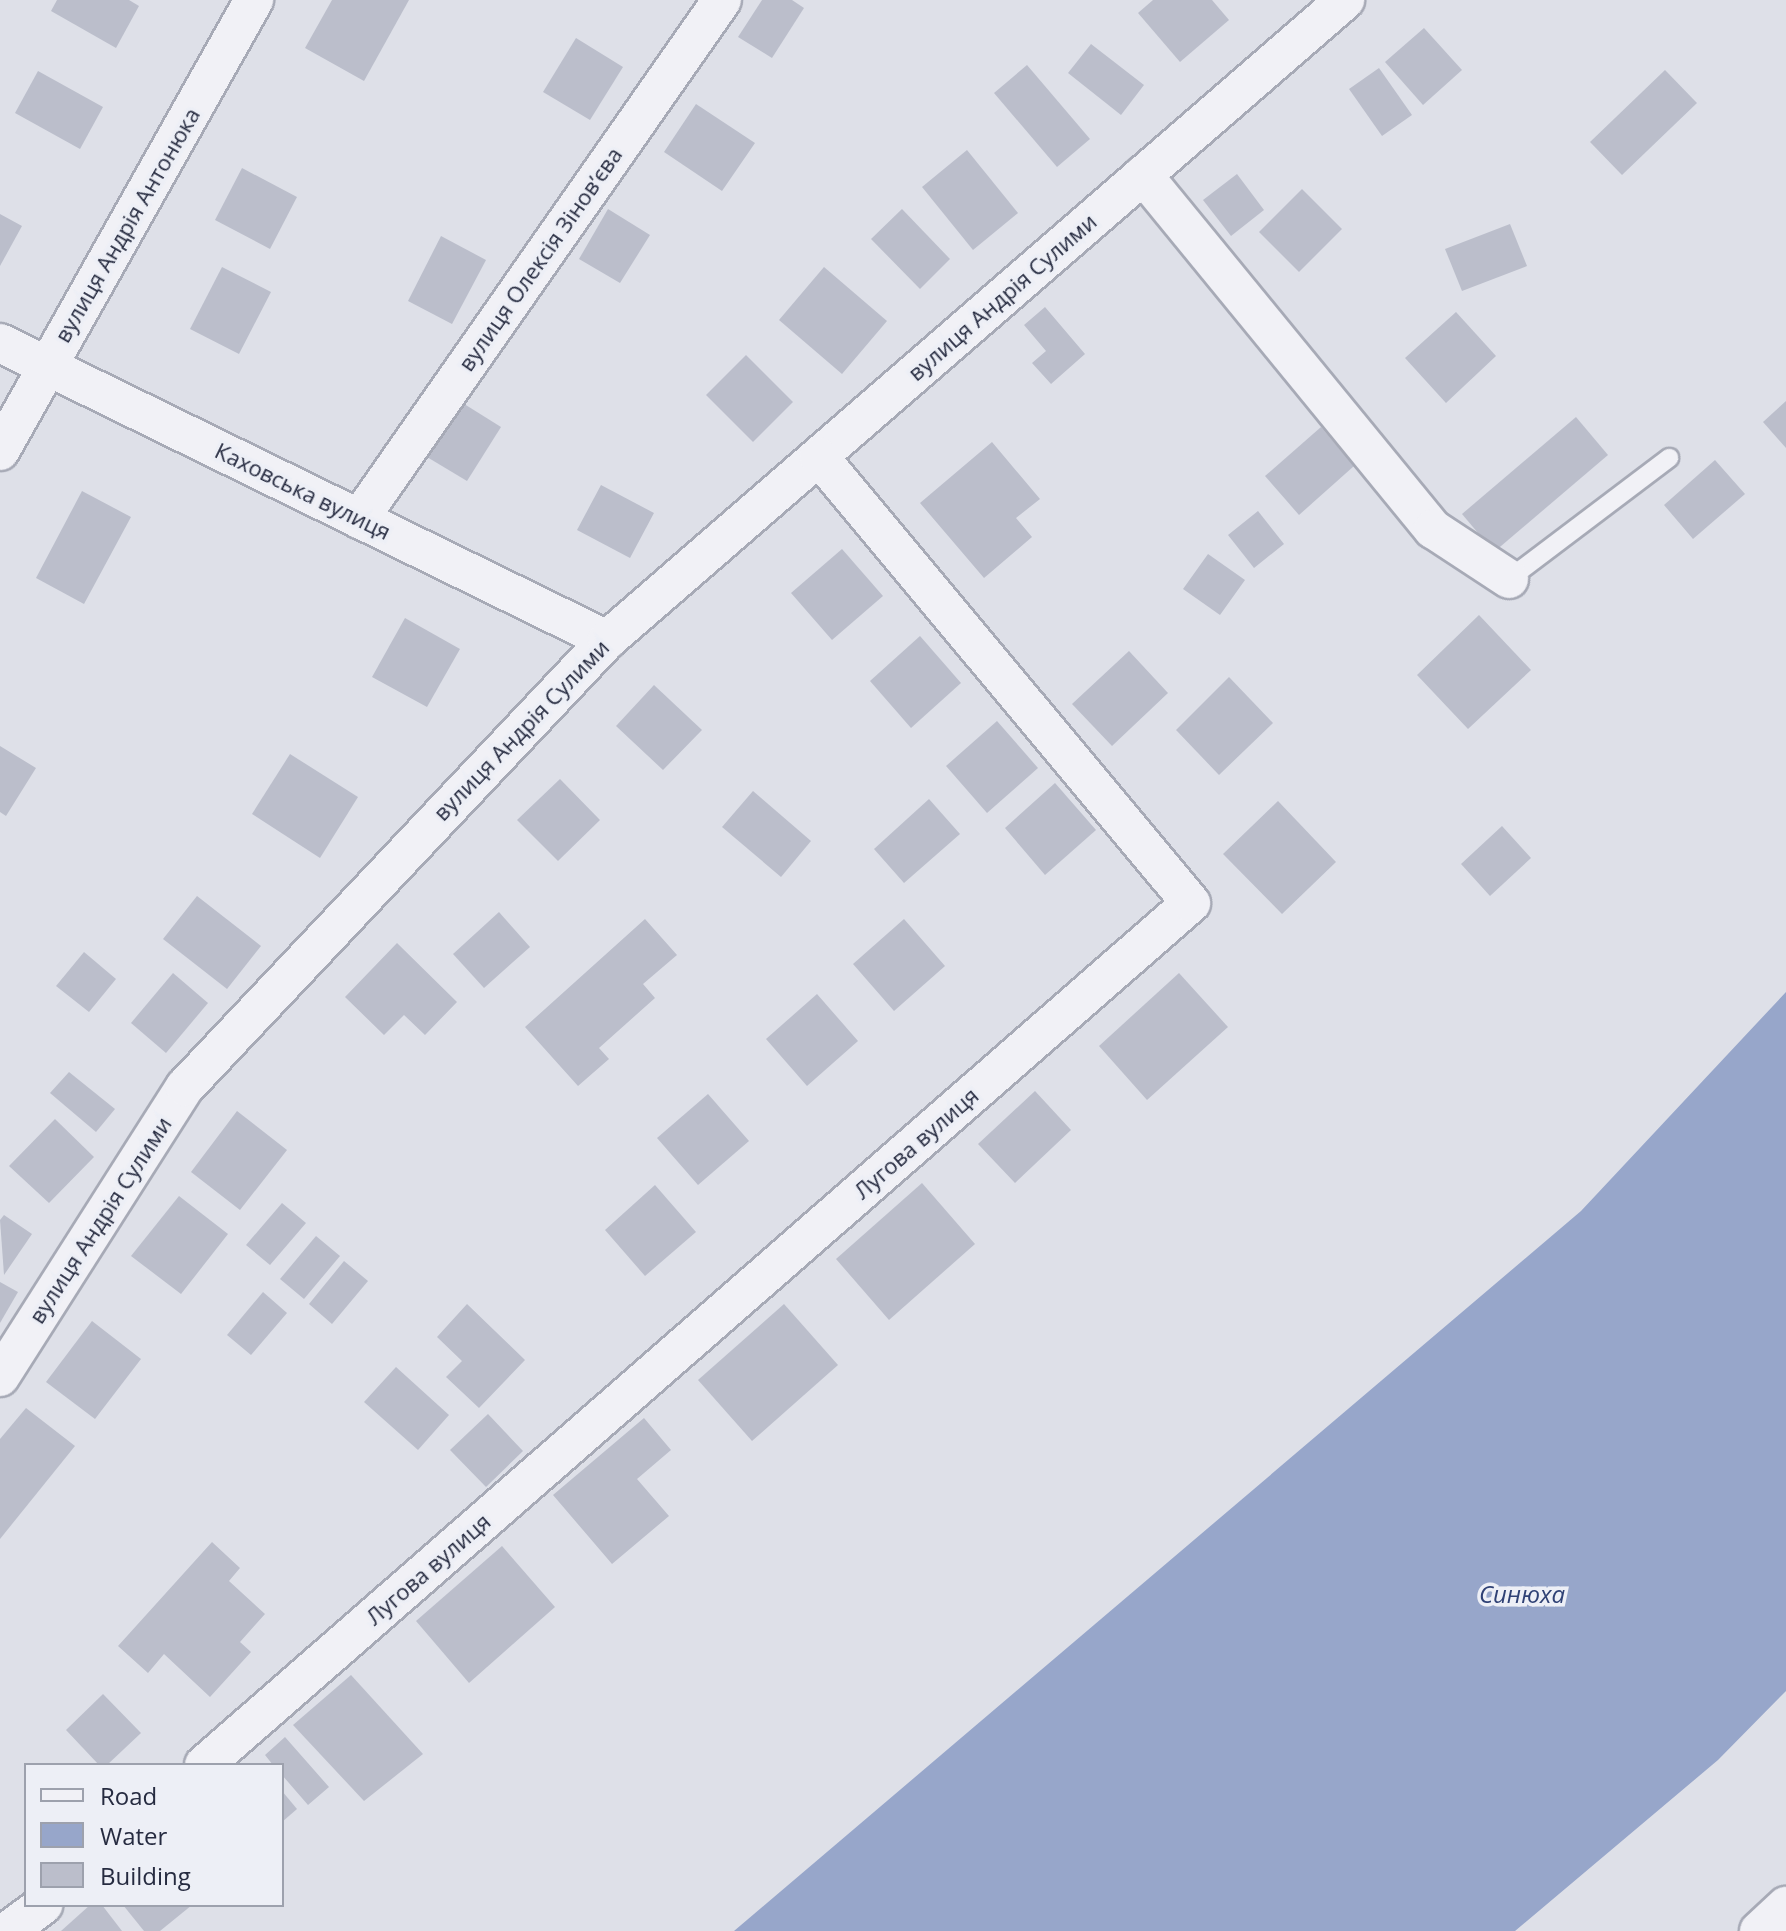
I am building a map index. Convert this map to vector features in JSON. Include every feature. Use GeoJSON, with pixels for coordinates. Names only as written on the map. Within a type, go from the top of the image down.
{"type":"FeatureCollection","features":[{"type":"Feature","properties":{"kind":"street","name":"вулиця Андрія Антонюка"},"geometry":{"type":"LineString","coordinates":[[0,451],[254,0]]}},
{"type":"Feature","properties":{"kind":"street","name":"вулиця Олексія Зіновʼєва"},"geometry":{"type":"LineString","coordinates":[[359,519],[722,0]]}},
{"type":"Feature","properties":{"kind":"street","name":"вулиця Андрія Сулими"},"geometry":{"type":"LineString","coordinates":[[0,1377],[185,1087],[607,640],[1345,0]]}},
{"type":"Feature","properties":{"kind":"street"},"geometry":{"type":"LineString","coordinates":[[1143,175],[1433,529],[1509,579]]}},
{"type":"Feature","properties":{"kind":"street","name":"Каховська вулиця"},"geometry":{"type":"LineString","coordinates":[[0,343],[607,640]]}},
{"type":"Feature","properties":{"kind":"street","name":"Лугова вулиця"},"geometry":{"type":"LineString","coordinates":[[206,1763],[1191,903],[819,457]]}},
{"type":"Feature","properties":{"kind":"street"},"geometry":{"type":"LineString","coordinates":[[1759,1931],[1786,1906]]}},
{"type":"Feature","properties":{"kind":"street"},"geometry":{"type":"LineString","coordinates":[[8,1931],[40,1907]]}},
{"type":"Feature","properties":{"kind":"lane"},"geometry":{"type":"LineString","coordinates":[[1509,579],[1669,458]]}},
{"type":"Feature","properties":{"kind":"water","name":"Синюха"},"geometry":{"type":"Polygon","coordinates":[[[1786,992],[1786,1691],[1718,1760],[1515,1931],[734,1931],[1581,1211],[1786,992]]]}},
{"type":"Feature","properties":{"kind":"building"},"geometry":{"type":"Polygon","coordinates":[[[57,0],[129,0],[139,6],[116,48],[51,11],[57,0]]]}},
{"type":"Feature","properties":{"kind":"building"},"geometry":{"type":"Polygon","coordinates":[[[332,0],[409,0],[364,81],[305,48],[332,0]]]}},
{"type":"Feature","properties":{"kind":"building"},"geometry":{"type":"Polygon","coordinates":[[[762,0],[792,0],[804,8],[772,58],[738,37],[762,0]]]}},
{"type":"Feature","properties":{"kind":"building"},"geometry":{"type":"Polygon","coordinates":[[[1153,0],[1212,0],[1229,20],[1180,62],[1138,13],[1153,0]]]}},
{"type":"Feature","properties":{"kind":"building"},"geometry":{"type":"Polygon","coordinates":[[[1424,28],[1462,70],[1423,105],[1385,62],[1424,28]]]}},
{"type":"Feature","properties":{"kind":"building"},"geometry":{"type":"Polygon","coordinates":[[[576,38],[623,67],[590,120],[543,92],[576,38]]]}},
{"type":"Feature","properties":{"kind":"building"},"geometry":{"type":"Polygon","coordinates":[[[1091,44],[1144,85],[1121,115],[1068,73],[1091,44]]]}},
{"type":"Feature","properties":{"kind":"building"},"geometry":{"type":"Polygon","coordinates":[[[1027,65],[1090,139],[1057,167],[994,93],[1027,65]]]}},
{"type":"Feature","properties":{"kind":"building"},"geometry":{"type":"Polygon","coordinates":[[[1379,68],[1412,115],[1382,136],[1349,89],[1379,68]]]}},
{"type":"Feature","properties":{"kind":"building"},"geometry":{"type":"Polygon","coordinates":[[[1665,70],[1697,103],[1622,175],[1590,142],[1665,70]]]}},
{"type":"Feature","properties":{"kind":"building"},"geometry":{"type":"Polygon","coordinates":[[[38,71],[103,107],[80,149],[15,113],[38,71]]]}},
{"type":"Feature","properties":{"kind":"building"},"geometry":{"type":"Polygon","coordinates":[[[696,104],[755,143],[722,191],[664,152],[696,104]]]}},
{"type":"Feature","properties":{"kind":"building"},"geometry":{"type":"Polygon","coordinates":[[[967,150],[1018,213],[973,250],[922,187],[967,150]]]}},
{"type":"Feature","properties":{"kind":"building"},"geometry":{"type":"Polygon","coordinates":[[[242,168],[297,197],[270,249],[215,220],[242,168]]]}},
{"type":"Feature","properties":{"kind":"building"},"geometry":{"type":"Polygon","coordinates":[[[1237,174],[1264,210],[1231,236],[1203,200],[1237,174]]]}},
{"type":"Feature","properties":{"kind":"building"},"geometry":{"type":"Polygon","coordinates":[[[1302,189],[1342,229],[1299,272],[1259,232],[1302,189]]]}},
{"type":"Feature","properties":{"kind":"building"},"geometry":{"type":"Polygon","coordinates":[[[608,209],[650,235],[620,283],[579,259],[608,209]]]}},
{"type":"Feature","properties":{"kind":"building"},"geometry":{"type":"Polygon","coordinates":[[[902,209],[950,259],[920,289],[871,239],[902,209]]]}},
{"type":"Feature","properties":{"kind":"building"},"geometry":{"type":"Polygon","coordinates":[[[0,214],[22,226],[0,266],[0,214]]]}},
{"type":"Feature","properties":{"kind":"building"},"geometry":{"type":"Polygon","coordinates":[[[1510,224],[1527,266],[1462,291],[1445,249],[1510,224]]]}},
{"type":"Feature","properties":{"kind":"building"},"geometry":{"type":"Polygon","coordinates":[[[441,236],[486,260],[452,324],[408,301],[441,236]]]}},
{"type":"Feature","properties":{"kind":"building"},"geometry":{"type":"Polygon","coordinates":[[[222,267],[271,292],[239,354],[190,329],[222,267]]]}},
{"type":"Feature","properties":{"kind":"building"},"geometry":{"type":"Polygon","coordinates":[[[824,267],[887,321],[842,374],[779,320],[824,267]]]}},
{"type":"Feature","properties":{"kind":"building"},"geometry":{"type":"Polygon","coordinates":[[[1045,307],[1085,354],[1051,384],[1032,363],[1046,351],[1024,325],[1045,307]]]}},
{"type":"Feature","properties":{"kind":"building"},"geometry":{"type":"Polygon","coordinates":[[[1456,312],[1496,356],[1446,403],[1405,358],[1456,312]]]}},
{"type":"Feature","properties":{"kind":"building"},"geometry":{"type":"Polygon","coordinates":[[[746,355],[793,402],[753,442],[706,395],[746,355]]]}},
{"type":"Feature","properties":{"kind":"building"},"geometry":{"type":"Polygon","coordinates":[[[1786,401],[1786,448],[1763,422],[1786,401]]]}},
{"type":"Feature","properties":{"kind":"building"},"geometry":{"type":"Polygon","coordinates":[[[461,402],[501,427],[467,481],[427,457],[461,402]]]}},
{"type":"Feature","properties":{"kind":"building"},"geometry":{"type":"Polygon","coordinates":[[[1576,417],[1608,455],[1494,552],[1462,514],[1576,417]]]}},
{"type":"Feature","properties":{"kind":"building"},"geometry":{"type":"Polygon","coordinates":[[[1321,427],[1354,466],[1299,515],[1265,476],[1321,427]]]}},
{"type":"Feature","properties":{"kind":"building"},"geometry":{"type":"Polygon","coordinates":[[[992,442],[1040,499],[1016,518],[1032,537],[984,578],[920,503],[992,442]]]}},
{"type":"Feature","properties":{"kind":"building"},"geometry":{"type":"Polygon","coordinates":[[[1715,460],[1745,494],[1693,539],[1664,505],[1715,460]]]}},
{"type":"Feature","properties":{"kind":"building"},"geometry":{"type":"Polygon","coordinates":[[[601,485],[654,513],[630,558],[577,530],[601,485]]]}},
{"type":"Feature","properties":{"kind":"building"},"geometry":{"type":"Polygon","coordinates":[[[82,491],[131,517],[84,604],[36,578],[82,491]]]}},
{"type":"Feature","properties":{"kind":"building"},"geometry":{"type":"Polygon","coordinates":[[[1258,511],[1284,544],[1254,568],[1228,535],[1258,511]]]}},
{"type":"Feature","properties":{"kind":"building"},"geometry":{"type":"Polygon","coordinates":[[[842,549],[883,596],[832,640],[791,593],[842,549]]]}},
{"type":"Feature","properties":{"kind":"building"},"geometry":{"type":"Polygon","coordinates":[[[1208,554],[1245,580],[1220,615],[1183,589],[1208,554]]]}},
{"type":"Feature","properties":{"kind":"building"},"geometry":{"type":"Polygon","coordinates":[[[1479,615],[1531,670],[1468,729],[1417,675],[1479,615]]]}},
{"type":"Feature","properties":{"kind":"building"},"geometry":{"type":"Polygon","coordinates":[[[405,618],[460,649],[427,707],[372,677],[405,618]]]}},
{"type":"Feature","properties":{"kind":"building"},"geometry":{"type":"Polygon","coordinates":[[[920,636],[961,683],[911,728],[870,681],[920,636]]]}},
{"type":"Feature","properties":{"kind":"building"},"geometry":{"type":"Polygon","coordinates":[[[1129,651],[1168,693],[1112,746],[1072,704],[1129,651]]]}},
{"type":"Feature","properties":{"kind":"building"},"geometry":{"type":"Polygon","coordinates":[[[1229,677],[1273,723],[1219,775],[1176,730],[1229,677]]]}},
{"type":"Feature","properties":{"kind":"building"},"geometry":{"type":"Polygon","coordinates":[[[654,685],[702,730],[663,770],[616,726],[654,685]]]}},
{"type":"Feature","properties":{"kind":"building"},"geometry":{"type":"Polygon","coordinates":[[[997,721],[1038,768],[987,813],[946,766],[997,721]]]}},
{"type":"Feature","properties":{"kind":"building"},"geometry":{"type":"Polygon","coordinates":[[[0,746],[36,768],[6,816],[0,812],[0,746]]]}},
{"type":"Feature","properties":{"kind":"building"},"geometry":{"type":"Polygon","coordinates":[[[290,754],[358,797],[320,858],[252,814],[290,754]]]}},
{"type":"Feature","properties":{"kind":"building"},"geometry":{"type":"Polygon","coordinates":[[[560,779],[600,820],[558,861],[517,820],[560,779]]]}},
{"type":"Feature","properties":{"kind":"building"},"geometry":{"type":"Polygon","coordinates":[[[1055,783],[1096,830],[1045,875],[1005,828],[1055,783]]]}},
{"type":"Feature","properties":{"kind":"building"},"geometry":{"type":"Polygon","coordinates":[[[753,791],[811,841],[781,877],[722,827],[753,791]]]}},
{"type":"Feature","properties":{"kind":"building"},"geometry":{"type":"Polygon","coordinates":[[[929,799],[960,834],[904,883],[874,849],[929,799]]]}},
{"type":"Feature","properties":{"kind":"building"},"geometry":{"type":"Polygon","coordinates":[[[1278,801],[1336,862],[1282,914],[1223,854],[1278,801]]]}},
{"type":"Feature","properties":{"kind":"building"},"geometry":{"type":"Polygon","coordinates":[[[1502,826],[1531,858],[1490,896],[1461,864],[1502,826]]]}},
{"type":"Feature","properties":{"kind":"building"},"geometry":{"type":"Polygon","coordinates":[[[197,896],[261,946],[227,989],[163,939],[197,896]]]}},
{"type":"Feature","properties":{"kind":"building"},"geometry":{"type":"Polygon","coordinates":[[[499,912],[530,947],[484,988],[453,954],[499,912]]]}},
{"type":"Feature","properties":{"kind":"building"},"geometry":{"type":"Polygon","coordinates":[[[645,919],[677,955],[643,984],[655,998],[599,1048],[609,1059],[578,1086],[525,1027],[645,919]]]}},
{"type":"Feature","properties":{"kind":"building"},"geometry":{"type":"Polygon","coordinates":[[[904,919],[945,966],[894,1011],[853,964],[904,919]]]}},
{"type":"Feature","properties":{"kind":"building"},"geometry":{"type":"Polygon","coordinates":[[[397,943],[457,1002],[425,1035],[404,1015],[384,1035],[345,997],[397,943]]]}},
{"type":"Feature","properties":{"kind":"building"},"geometry":{"type":"Polygon","coordinates":[[[84,952],[116,979],[89,1012],[56,986],[84,952]]]}},
{"type":"Feature","properties":{"kind":"building"},"geometry":{"type":"Polygon","coordinates":[[[173,973],[208,1003],[166,1053],[131,1023],[173,973]]]}},
{"type":"Feature","properties":{"kind":"building"},"geometry":{"type":"Polygon","coordinates":[[[1179,973],[1228,1027],[1147,1100],[1099,1046],[1179,973]]]}},
{"type":"Feature","properties":{"kind":"building"},"geometry":{"type":"Polygon","coordinates":[[[817,994],[858,1041],[807,1086],[766,1039],[817,994]]]}},
{"type":"Feature","properties":{"kind":"building"},"geometry":{"type":"Polygon","coordinates":[[[69,1072],[115,1109],[96,1132],[50,1093],[69,1072]]]}},
{"type":"Feature","properties":{"kind":"building"},"geometry":{"type":"Polygon","coordinates":[[[1035,1091],[1071,1130],[1015,1183],[978,1144],[1035,1091]]]}},
{"type":"Feature","properties":{"kind":"building"},"geometry":{"type":"Polygon","coordinates":[[[708,1094],[749,1141],[698,1185],[657,1138],[708,1094]]]}},
{"type":"Feature","properties":{"kind":"building"},"geometry":{"type":"Polygon","coordinates":[[[237,1111],[287,1150],[240,1210],[191,1172],[237,1111]]]}},
{"type":"Feature","properties":{"kind":"building"},"geometry":{"type":"Polygon","coordinates":[[[55,1119],[94,1157],[49,1203],[9,1166],[55,1119]]]}},
{"type":"Feature","properties":{"kind":"building"},"geometry":{"type":"Polygon","coordinates":[[[922,1183],[975,1244],[889,1320],[836,1259],[922,1183]]]}},
{"type":"Feature","properties":{"kind":"building"},"geometry":{"type":"Polygon","coordinates":[[[655,1185],[696,1232],[645,1276],[605,1230],[655,1185]]]}},
{"type":"Feature","properties":{"kind":"building"},"geometry":{"type":"Polygon","coordinates":[[[179,1196],[228,1234],[181,1294],[131,1256],[179,1196]]]}},
{"type":"Feature","properties":{"kind":"building"},"geometry":{"type":"Polygon","coordinates":[[[282,1203],[306,1223],[270,1265],[246,1245],[282,1203]]]}},
{"type":"Feature","properties":{"kind":"building"},"geometry":{"type":"Polygon","coordinates":[[[4,1215],[32,1234],[4,1275],[0,1220],[4,1215]]]}},
{"type":"Feature","properties":{"kind":"building"},"geometry":{"type":"Polygon","coordinates":[[[316,1236],[340,1256],[304,1299],[280,1279],[316,1236]]]}},
{"type":"Feature","properties":{"kind":"building"},"geometry":{"type":"Polygon","coordinates":[[[344,1261],[368,1281],[332,1324],[309,1304],[344,1261]]]}},
{"type":"Feature","properties":{"kind":"building"},"geometry":{"type":"Polygon","coordinates":[[[0,1282],[18,1292],[0,1323],[0,1282]]]}},
{"type":"Feature","properties":{"kind":"building"},"geometry":{"type":"Polygon","coordinates":[[[263,1292],[287,1313],[251,1355],[227,1335],[263,1292]]]}},
{"type":"Feature","properties":{"kind":"building"},"geometry":{"type":"Polygon","coordinates":[[[467,1304],[525,1360],[479,1408],[446,1377],[462,1361],[437,1337],[467,1304]]]}},
{"type":"Feature","properties":{"kind":"building"},"geometry":{"type":"Polygon","coordinates":[[[784,1304],[838,1365],[752,1441],[698,1380],[784,1304]]]}},
{"type":"Feature","properties":{"kind":"building"},"geometry":{"type":"Polygon","coordinates":[[[92,1321],[141,1359],[95,1419],[46,1382],[92,1321]]]}},
{"type":"Feature","properties":{"kind":"building"},"geometry":{"type":"Polygon","coordinates":[[[396,1367],[449,1415],[418,1450],[364,1402],[396,1367]]]}},
{"type":"Feature","properties":{"kind":"building"},"geometry":{"type":"Polygon","coordinates":[[[26,1408],[75,1446],[0,1539],[0,1439],[26,1408]]]}},
{"type":"Feature","properties":{"kind":"building"},"geometry":{"type":"Polygon","coordinates":[[[488,1414],[523,1451],[486,1487],[450,1450],[488,1414]]]}},
{"type":"Feature","properties":{"kind":"building"},"geometry":{"type":"Polygon","coordinates":[[[644,1418],[671,1450],[637,1479],[669,1516],[612,1564],[553,1495],[644,1418]]]}},
{"type":"Feature","properties":{"kind":"building"},"geometry":{"type":"Polygon","coordinates":[[[212,1542],[240,1568],[229,1581],[265,1614],[240,1642],[251,1652],[210,1697],[164,1654],[148,1673],[118,1646],[212,1542]]]}},
{"type":"Feature","properties":{"kind":"building"},"geometry":{"type":"Polygon","coordinates":[[[502,1546],[555,1607],[469,1683],[416,1621],[502,1546]]]}},
{"type":"Feature","properties":{"kind":"building"},"geometry":{"type":"Polygon","coordinates":[[[351,1675],[423,1754],[364,1801],[293,1725],[351,1675]]]}},
{"type":"Feature","properties":{"kind":"building"},"geometry":{"type":"Polygon","coordinates":[[[103,1694],[141,1733],[109,1763],[97,1763],[66,1730],[103,1694]]]}},
{"type":"Feature","properties":{"kind":"building"},"geometry":{"type":"Polygon","coordinates":[[[285,1737],[329,1787],[308,1805],[284,1777],[284,1763],[271,1763],[265,1755],[285,1737]]]}},
{"type":"Feature","properties":{"kind":"building"},"geometry":{"type":"Polygon","coordinates":[[[284,1793],[297,1809],[284,1820],[284,1793]]]}},
{"type":"Feature","properties":{"kind":"building"},"geometry":{"type":"Polygon","coordinates":[[[88,1907],[104,1907],[122,1931],[61,1931],[88,1907]]]}},
{"type":"Feature","properties":{"kind":"building"},"geometry":{"type":"Polygon","coordinates":[[[125,1907],[190,1907],[160,1931],[144,1931],[125,1907]]]}}]}
